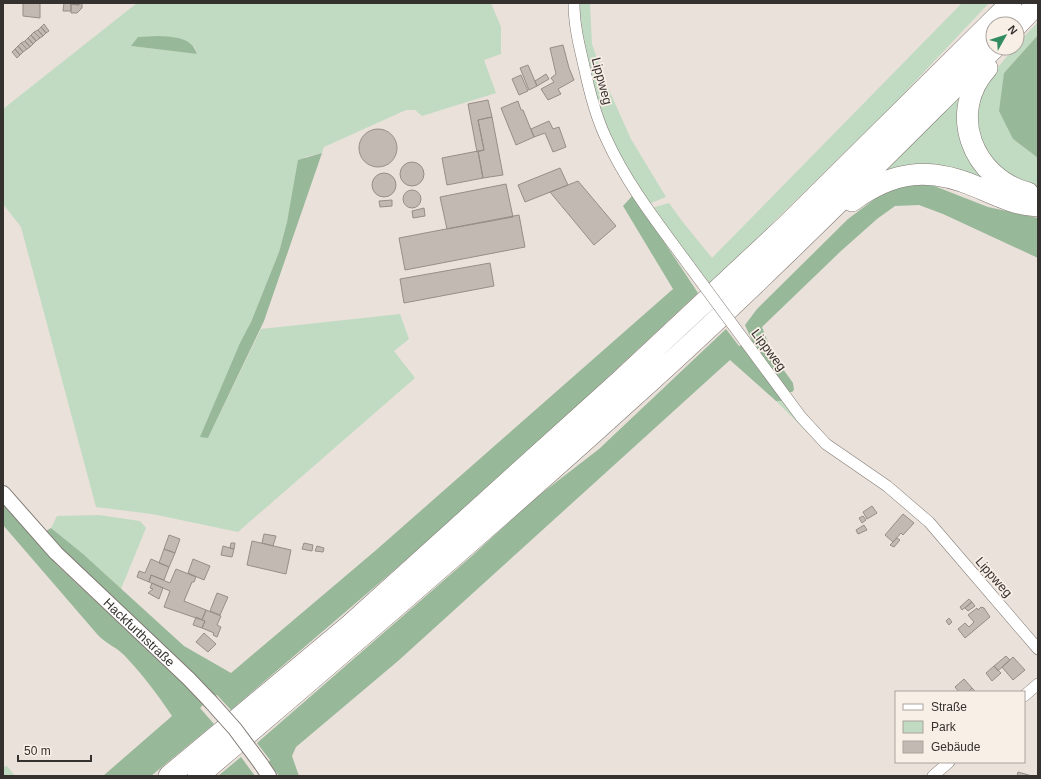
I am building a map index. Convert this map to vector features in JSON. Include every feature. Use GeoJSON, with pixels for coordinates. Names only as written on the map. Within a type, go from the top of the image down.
{"type":"FeatureCollection","features":[{"type":"Feature","properties":{"kind":"highway"},"geometry":{"type":"LineString","coordinates":[[169,776],[350,625],[619,382],[1018,12]]}},
{"type":"Feature","properties":{"kind":"highway"},"geometry":{"type":"LineString","coordinates":[[198,776],[360,639],[636,394],[827,214],[986,56]]}},
{"type":"Feature","properties":{"kind":"highway"},"geometry":{"type":"LineString","coordinates":[[998,56],[980,76],[971,92],[968,105],[970,138],[978,157],[993,176],[1018,190],[1038,195]]}},
{"type":"Feature","properties":{"kind":"highway"},"geometry":{"type":"LineString","coordinates":[[827,214],[843,208],[866,190],[885,181],[913,173],[941,175],[966,182],[1015,203],[1038,206]]}},
{"type":"Feature","properties":{"kind":"street","name":"Lippweg"},"geometry":{"type":"LineString","coordinates":[[574,3],[575,25],[582,59],[590,91],[606,138],[644,203],[801,417],[826,444],[887,486],[914,507],[929,522],[1038,650]]}},
{"type":"Feature","properties":{"kind":"street","name":"Hackfurthstraße"},"geometry":{"type":"LineString","coordinates":[[3,493],[56,553],[189,679],[210,701],[269,776]]}},
{"type":"Feature","properties":{"kind":"street"},"geometry":{"type":"LineString","coordinates":[[1025,695],[1038,684]]}},
{"type":"Feature","properties":{"kind":"street"},"geometry":{"type":"LineString","coordinates":[[933,776],[948,763]]}},
{"type":"Feature","properties":{"kind":"green space"},"geometry":{"type":"Polygon","coordinates":[[[137,3],[491,3],[501,27],[501,54],[484,60],[496,93],[422,116],[415,110],[406,110],[324,147],[322,153],[305,157],[279,252],[251,322],[233,360],[208,438],[261,329],[400,314],[409,339],[394,351],[415,378],[238,532],[152,514],[96,507],[21,227],[3,204],[3,109],[137,3]],[[131,46],[197,54],[195,47],[131,46]]]}},
{"type":"Feature","properties":{"kind":"green space"},"geometry":{"type":"Polygon","coordinates":[[[579,3],[590,3],[592,44],[605,81],[631,139],[666,197],[651,203],[647,201],[617,151],[603,118],[590,79],[582,39],[579,3]]]}},
{"type":"Feature","properties":{"kind":"green space"},"geometry":{"type":"Polygon","coordinates":[[[962,3],[989,3],[892,106],[710,284],[652,208],[669,203],[712,258],[962,3]]]}},
{"type":"Feature","properties":{"kind":"green space"},"geometry":{"type":"Polygon","coordinates":[[[1038,22],[1038,35],[1025,50],[1025,36],[1038,22]]]}},
{"type":"Feature","properties":{"kind":"green space"},"geometry":{"type":"Polygon","coordinates":[[[1038,35],[1038,158],[1013,139],[999,111],[1004,73],[1019,56],[1025,56],[1025,50],[1038,35]]]}},
{"type":"Feature","properties":{"kind":"green space"},"geometry":{"type":"Polygon","coordinates":[[[158,36],[187,41],[195,48],[197,54],[131,46],[138,37],[158,36]]]}},
{"type":"Feature","properties":{"kind":"green space"},"geometry":{"type":"Polygon","coordinates":[[[1007,56],[1019,56],[1004,73],[1013,139],[1038,158],[1038,191],[1001,176],[972,128],[982,86],[1007,56]]]}},
{"type":"Feature","properties":{"kind":"green space"},"geometry":{"type":"Polygon","coordinates":[[[970,86],[965,102],[994,180],[881,175],[970,86]]]}},
{"type":"Feature","properties":{"kind":"green space"},"geometry":{"type":"Polygon","coordinates":[[[322,153],[264,321],[208,438],[200,437],[240,343],[251,322],[279,252],[287,222],[298,160],[322,153]]]}},
{"type":"Feature","properties":{"kind":"green space"},"geometry":{"type":"Polygon","coordinates":[[[924,182],[988,207],[1038,218],[1038,258],[943,214],[919,205],[895,206],[877,219],[841,251],[762,327],[773,355],[793,383],[794,390],[792,392],[786,392],[756,350],[745,325],[757,309],[848,219],[876,198],[901,186],[924,182]]]}},
{"type":"Feature","properties":{"kind":"green space"},"geometry":{"type":"Polygon","coordinates":[[[633,195],[698,293],[544,437],[399,566],[231,710],[217,695],[213,697],[73,561],[46,531],[51,528],[83,554],[184,646],[231,673],[375,551],[673,289],[623,206],[633,195]]]}},
{"type":"Feature","properties":{"kind":"green space"},"geometry":{"type":"Polygon","coordinates":[[[726,329],[739,346],[742,345],[782,401],[776,401],[730,360],[398,661],[296,747],[292,756],[299,776],[279,776],[269,762],[270,760],[257,743],[473,555],[533,500],[599,449],[726,329]]]}},
{"type":"Feature","properties":{"kind":"green space"},"geometry":{"type":"Polygon","coordinates":[[[776,401],[782,401],[808,433],[776,401]]]}},
{"type":"Feature","properties":{"kind":"green space"},"geometry":{"type":"Polygon","coordinates":[[[3,504],[58,566],[184,684],[203,705],[200,708],[214,724],[151,776],[103,776],[172,716],[150,685],[131,662],[121,652],[97,634],[3,525],[3,504]]]}},
{"type":"Feature","properties":{"kind":"green space"},"geometry":{"type":"Polygon","coordinates":[[[99,515],[140,521],[146,528],[121,589],[51,528],[57,516],[99,515]]]}},
{"type":"Feature","properties":{"kind":"green space"},"geometry":{"type":"Polygon","coordinates":[[[241,757],[255,776],[218,776],[241,757]]]}},
{"type":"Feature","properties":{"kind":"green space"},"geometry":{"type":"Polygon","coordinates":[[[7,766],[15,776],[3,776],[3,767],[7,766]]]}},
{"type":"Feature","properties":{"kind":"building"},"geometry":{"type":"Polygon","coordinates":[[[23,3],[40,3],[40,18],[23,16],[23,3]]]}},
{"type":"Feature","properties":{"kind":"building"},"geometry":{"type":"Polygon","coordinates":[[[64,3],[79,3],[79,5],[71,4],[71,11],[63,11],[64,3]]]}},
{"type":"Feature","properties":{"kind":"building"},"geometry":{"type":"Polygon","coordinates":[[[79,3],[82,3],[82,8],[77,13],[71,13],[71,4],[79,5],[79,3]]]}},
{"type":"Feature","properties":{"kind":"building"},"geometry":{"type":"Polygon","coordinates":[[[44,24],[49,31],[46,33],[41,27],[44,24]]]}},
{"type":"Feature","properties":{"kind":"building"},"geometry":{"type":"Polygon","coordinates":[[[41,27],[46,33],[43,36],[38,30],[41,27]]]}},
{"type":"Feature","properties":{"kind":"building"},"geometry":{"type":"Polygon","coordinates":[[[38,30],[43,36],[40,38],[34,32],[38,30]]]}},
{"type":"Feature","properties":{"kind":"building"},"geometry":{"type":"Polygon","coordinates":[[[34,32],[40,38],[36,41],[31,35],[34,32]]]}},
{"type":"Feature","properties":{"kind":"building"},"geometry":{"type":"Polygon","coordinates":[[[31,35],[36,41],[33,44],[28,38],[31,35]]]}},
{"type":"Feature","properties":{"kind":"building"},"geometry":{"type":"Polygon","coordinates":[[[28,38],[33,44],[30,47],[25,41],[28,38]]]}},
{"type":"Feature","properties":{"kind":"building"},"geometry":{"type":"Polygon","coordinates":[[[25,41],[30,47],[27,49],[21,43],[25,41]]]}},
{"type":"Feature","properties":{"kind":"building"},"geometry":{"type":"Polygon","coordinates":[[[21,43],[27,49],[23,52],[18,46],[21,43]]]}},
{"type":"Feature","properties":{"kind":"building"},"geometry":{"type":"Polygon","coordinates":[[[563,45],[574,80],[558,89],[561,94],[548,100],[541,89],[554,82],[551,78],[556,74],[550,48],[563,45]]]}},
{"type":"Feature","properties":{"kind":"building"},"geometry":{"type":"Polygon","coordinates":[[[18,46],[23,52],[20,55],[15,49],[18,46]]]}},
{"type":"Feature","properties":{"kind":"building"},"geometry":{"type":"Polygon","coordinates":[[[15,49],[20,55],[17,58],[12,52],[15,49]]]}},
{"type":"Feature","properties":{"kind":"building"},"geometry":{"type":"Polygon","coordinates":[[[528,65],[537,86],[529,90],[520,68],[528,65]]]}},
{"type":"Feature","properties":{"kind":"building"},"geometry":{"type":"Polygon","coordinates":[[[546,74],[549,79],[537,86],[535,81],[546,74]]]}},
{"type":"Feature","properties":{"kind":"building"},"geometry":{"type":"Polygon","coordinates":[[[521,75],[528,91],[519,95],[512,79],[521,75]]]}},
{"type":"Feature","properties":{"kind":"building"},"geometry":{"type":"Polygon","coordinates":[[[488,100],[492,117],[478,120],[484,150],[477,152],[468,104],[488,100]]]}},
{"type":"Feature","properties":{"kind":"building"},"geometry":{"type":"Polygon","coordinates":[[[518,101],[534,137],[516,145],[501,108],[518,101]]]}},
{"type":"Feature","properties":{"kind":"building"},"geometry":{"type":"Polygon","coordinates":[[[492,117],[503,175],[483,178],[478,151],[484,150],[478,120],[492,117]]]}},
{"type":"Feature","properties":{"kind":"building"},"geometry":{"type":"Polygon","coordinates":[[[549,121],[553,129],[559,127],[566,147],[553,152],[545,133],[534,137],[531,129],[549,121]]]}},
{"type":"Feature","properties":{"kind":"building"},"geometry":{"type":"Polygon","coordinates":[[[374,129],[382,129],[392,134],[396,141],[396,155],[392,162],[382,167],[374,167],[364,162],[362,159],[359,152],[359,144],[364,134],[367,132],[374,129]]]}},
{"type":"Feature","properties":{"kind":"building"},"geometry":{"type":"Polygon","coordinates":[[[478,151],[483,178],[447,185],[442,158],[478,151]]]}},
{"type":"Feature","properties":{"kind":"building"},"geometry":{"type":"Polygon","coordinates":[[[412,162],[417,163],[423,169],[423,179],[417,185],[412,186],[407,185],[401,179],[400,174],[401,169],[407,163],[412,162]]]}},
{"type":"Feature","properties":{"kind":"building"},"geometry":{"type":"Polygon","coordinates":[[[560,168],[568,185],[525,202],[518,185],[560,168]]]}},
{"type":"Feature","properties":{"kind":"building"},"geometry":{"type":"Polygon","coordinates":[[[384,173],[393,176],[396,185],[393,194],[384,197],[375,194],[372,185],[375,176],[384,173]]]}},
{"type":"Feature","properties":{"kind":"building"},"geometry":{"type":"Polygon","coordinates":[[[578,181],[616,226],[594,245],[550,192],[578,181]]]}},
{"type":"Feature","properties":{"kind":"building"},"geometry":{"type":"Polygon","coordinates":[[[506,184],[513,217],[447,229],[440,197],[506,184]]]}},
{"type":"Feature","properties":{"kind":"building"},"geometry":{"type":"Polygon","coordinates":[[[412,190],[418,193],[421,199],[418,205],[412,208],[406,205],[403,199],[406,193],[412,190]]]}},
{"type":"Feature","properties":{"kind":"building"},"geometry":{"type":"Polygon","coordinates":[[[392,200],[392,206],[380,207],[379,201],[392,200]]]}},
{"type":"Feature","properties":{"kind":"building"},"geometry":{"type":"Polygon","coordinates":[[[424,208],[425,216],[413,218],[412,211],[424,208]]]}},
{"type":"Feature","properties":{"kind":"building"},"geometry":{"type":"Polygon","coordinates":[[[519,215],[525,247],[405,270],[399,238],[519,215]]]}},
{"type":"Feature","properties":{"kind":"building"},"geometry":{"type":"Polygon","coordinates":[[[490,263],[494,286],[404,303],[400,279],[490,263]]]}},
{"type":"Feature","properties":{"kind":"building"},"geometry":{"type":"Polygon","coordinates":[[[872,506],[877,513],[867,519],[863,512],[872,506]]]}},
{"type":"Feature","properties":{"kind":"building"},"geometry":{"type":"Polygon","coordinates":[[[903,514],[914,523],[903,535],[901,533],[893,542],[885,535],[903,514]]]}},
{"type":"Feature","properties":{"kind":"building"},"geometry":{"type":"Polygon","coordinates":[[[863,516],[866,520],[862,523],[859,518],[863,516]]]}},
{"type":"Feature","properties":{"kind":"building"},"geometry":{"type":"Polygon","coordinates":[[[864,525],[867,530],[858,534],[856,530],[864,525]]]}},
{"type":"Feature","properties":{"kind":"building"},"geometry":{"type":"Polygon","coordinates":[[[264,534],[276,536],[273,546],[262,543],[264,534]]]}},
{"type":"Feature","properties":{"kind":"building"},"geometry":{"type":"Polygon","coordinates":[[[169,535],[180,539],[175,553],[164,549],[169,535]]]}},
{"type":"Feature","properties":{"kind":"building"},"geometry":{"type":"Polygon","coordinates":[[[897,538],[900,540],[894,547],[890,545],[897,538]]]}},
{"type":"Feature","properties":{"kind":"building"},"geometry":{"type":"Polygon","coordinates":[[[252,541],[291,550],[286,574],[247,565],[252,541]]]}},
{"type":"Feature","properties":{"kind":"building"},"geometry":{"type":"Polygon","coordinates":[[[231,543],[235,543],[234,549],[230,548],[231,543]]]}},
{"type":"Feature","properties":{"kind":"building"},"geometry":{"type":"Polygon","coordinates":[[[304,543],[313,545],[312,551],[302,549],[304,543]]]}},
{"type":"Feature","properties":{"kind":"building"},"geometry":{"type":"Polygon","coordinates":[[[223,546],[234,549],[232,557],[221,555],[223,546]]]}},
{"type":"Feature","properties":{"kind":"building"},"geometry":{"type":"Polygon","coordinates":[[[317,546],[324,548],[323,552],[315,551],[317,546]]]}},
{"type":"Feature","properties":{"kind":"building"},"geometry":{"type":"Polygon","coordinates":[[[164,549],[175,553],[169,567],[159,563],[164,549]]]}},
{"type":"Feature","properties":{"kind":"building"},"geometry":{"type":"Polygon","coordinates":[[[151,559],[169,567],[164,580],[151,575],[149,582],[137,577],[139,571],[145,573],[151,559]]]}},
{"type":"Feature","properties":{"kind":"building"},"geometry":{"type":"Polygon","coordinates":[[[193,559],[210,566],[204,580],[188,573],[193,559]]]}},
{"type":"Feature","properties":{"kind":"building"},"geometry":{"type":"Polygon","coordinates":[[[176,569],[196,577],[194,582],[192,582],[184,601],[206,610],[202,620],[164,607],[170,591],[149,582],[151,575],[170,583],[176,569]]]}},
{"type":"Feature","properties":{"kind":"building"},"geometry":{"type":"Polygon","coordinates":[[[152,583],[163,588],[159,599],[148,593],[153,589],[150,588],[152,583]]]}},
{"type":"Feature","properties":{"kind":"building"},"geometry":{"type":"Polygon","coordinates":[[[217,593],[228,597],[220,615],[210,611],[217,593]]]}},
{"type":"Feature","properties":{"kind":"building"},"geometry":{"type":"Polygon","coordinates":[[[969,599],[972,602],[962,610],[960,607],[969,599]]]}},
{"type":"Feature","properties":{"kind":"building"},"geometry":{"type":"Polygon","coordinates":[[[972,602],[975,606],[968,611],[965,608],[972,602]]]}},
{"type":"Feature","properties":{"kind":"building"},"geometry":{"type":"Polygon","coordinates":[[[981,607],[984,608],[990,617],[965,638],[958,629],[965,623],[969,627],[974,622],[968,615],[977,608],[978,610],[981,607]]]}},
{"type":"Feature","properties":{"kind":"building"},"geometry":{"type":"Polygon","coordinates":[[[206,610],[221,616],[217,625],[221,627],[217,637],[213,635],[214,633],[202,628],[205,621],[202,620],[206,610]]]}},
{"type":"Feature","properties":{"kind":"building"},"geometry":{"type":"Polygon","coordinates":[[[196,617],[205,621],[202,628],[193,625],[196,617]]]}},
{"type":"Feature","properties":{"kind":"building"},"geometry":{"type":"Polygon","coordinates":[[[949,618],[952,622],[949,625],[946,621],[949,618]]]}},
{"type":"Feature","properties":{"kind":"building"},"geometry":{"type":"Polygon","coordinates":[[[204,633],[216,644],[208,652],[196,642],[204,633]]]}},
{"type":"Feature","properties":{"kind":"building"},"geometry":{"type":"Polygon","coordinates":[[[1006,656],[1010,660],[998,671],[994,666],[1006,656]]]}},
{"type":"Feature","properties":{"kind":"building"},"geometry":{"type":"Polygon","coordinates":[[[1013,657],[1025,670],[1013,680],[1002,667],[1013,657]]]}},
{"type":"Feature","properties":{"kind":"building"},"geometry":{"type":"Polygon","coordinates":[[[994,666],[1001,673],[992,681],[986,673],[994,666]]]}},
{"type":"Feature","properties":{"kind":"building"},"geometry":{"type":"Polygon","coordinates":[[[964,679],[972,688],[969,691],[958,691],[955,687],[964,679]]]}},
{"type":"Feature","properties":{"kind":"building"},"geometry":{"type":"Polygon","coordinates":[[[1018,772],[1032,776],[1017,776],[1018,772]]]}}]}
